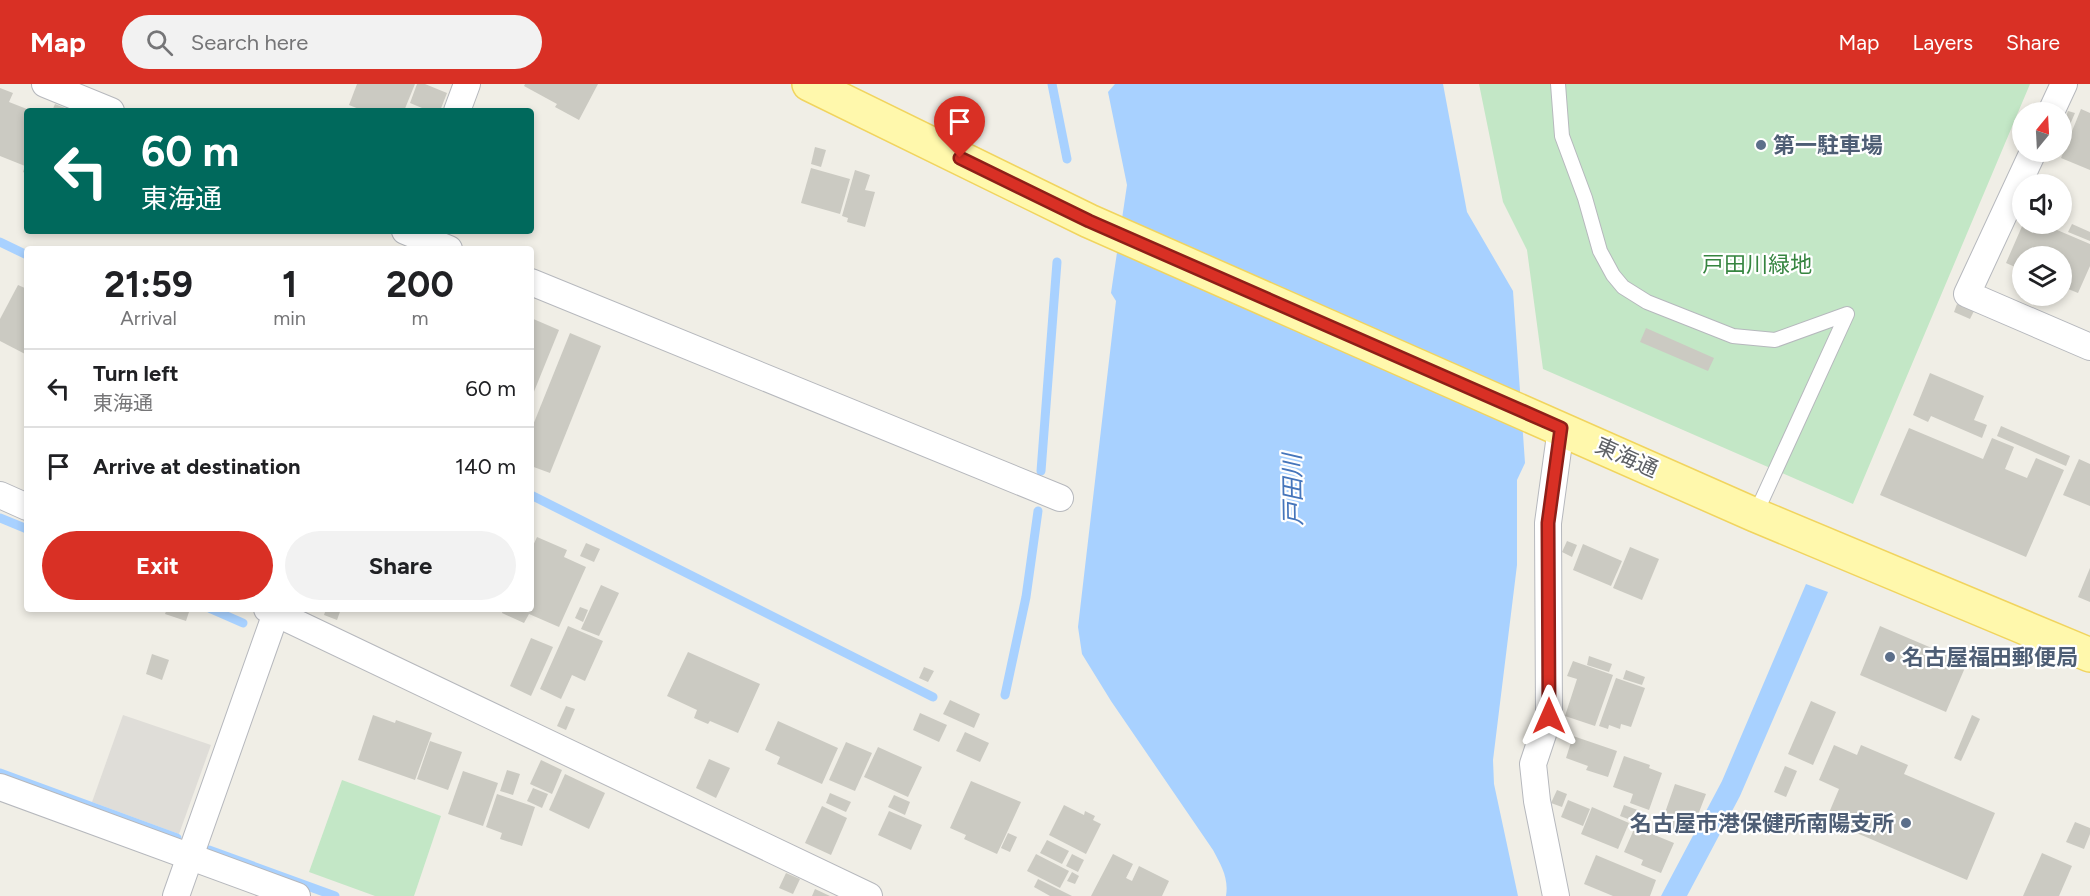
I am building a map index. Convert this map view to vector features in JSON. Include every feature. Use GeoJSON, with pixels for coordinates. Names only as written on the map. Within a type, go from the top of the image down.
{"type":"FeatureCollection","features":[{"type":"Feature","properties":{"kind":"main road","name":"東海通"},"geometry":{"type":"LineString","coordinates":[[809,84],[1089,221],[1755,515],[2090,655]]}},
{"type":"Feature","properties":{"kind":"street"},"geometry":{"type":"LineString","coordinates":[[45,84],[104,108]]}},
{"type":"Feature","properties":{"kind":"street"},"geometry":{"type":"LineString","coordinates":[[458,108],[467,84]]}},
{"type":"Feature","properties":{"kind":"street"},"geometry":{"type":"LineString","coordinates":[[2056,102],[2064,84]]}},
{"type":"Feature","properties":{"kind":"street"},"geometry":{"type":"LineString","coordinates":[[2028,162],[1967,294],[2090,347]]}},
{"type":"Feature","properties":{"kind":"street"},"geometry":{"type":"LineString","coordinates":[[410,236],[440,246]]}},
{"type":"Feature","properties":{"kind":"street"},"geometry":{"type":"LineString","coordinates":[[534,283],[1060,498]]}},
{"type":"Feature","properties":{"kind":"street"},"geometry":{"type":"LineString","coordinates":[[1556,896],[1537,801],[1533,764],[1549,716],[1548,523],[1561,428]]}},
{"type":"Feature","properties":{"kind":"street"},"geometry":{"type":"LineString","coordinates":[[0,495],[24,506]]}},
{"type":"Feature","properties":{"kind":"street"},"geometry":{"type":"LineString","coordinates":[[176,896],[272,612]]}},
{"type":"Feature","properties":{"kind":"street"},"geometry":{"type":"LineString","coordinates":[[274,612],[869,896]]}},
{"type":"Feature","properties":{"kind":"street"},"geometry":{"type":"LineString","coordinates":[[0,787],[297,896]]}},
{"type":"Feature","properties":{"kind":"lane"},"geometry":{"type":"LineString","coordinates":[[1558,84],[1562,136],[1585,198],[1600,250],[1613,275],[1623,287],[1647,302],[1733,336],[1775,340],[1847,314],[1755,515]]}},
{"type":"Feature","properties":{"kind":"shaded area"},"geometry":{"type":"Polygon","coordinates":[[[123,715],[211,745],[179,834],[92,802],[123,715]]]}},
{"type":"Feature","properties":{"kind":"green space","name":"戸田川緑地"},"geometry":{"type":"Polygon","coordinates":[[[1479,84],[2030,84],[2022,102],[2012,102],[2012,127],[1853,504],[1543,369],[1527,250],[1503,202],[1479,84]]]}},
{"type":"Feature","properties":{"kind":"green space"},"geometry":{"type":"Polygon","coordinates":[[[342,780],[441,816],[414,896],[375,896],[309,872],[342,780]]]}},
{"type":"Feature","properties":{"kind":"water","name":"戸田川"},"geometry":{"type":"Polygon","coordinates":[[[1115,84],[1443,84],[1467,212],[1513,291],[1525,463],[1517,480],[1517,565],[1493,760],[1494,784],[1518,896],[1226,896],[1225,877],[1213,850],[1111,701],[1082,654],[1078,627],[1116,301],[1111,293],[1127,185],[1108,92],[1115,84]]]}},
{"type":"Feature","properties":{"kind":"water"},"geometry":{"type":"Polygon","coordinates":[[[1806,584],[1828,592],[1740,796],[1687,896],[1661,896],[1722,781],[1806,584]]]}},
{"type":"Feature","properties":{"kind":"building"},"geometry":{"type":"Polygon","coordinates":[[[357,84],[415,84],[405,108],[356,108],[349,105],[357,84]]]}},
{"type":"Feature","properties":{"kind":"building"},"geometry":{"type":"Polygon","coordinates":[[[417,84],[425,84],[447,93],[441,108],[422,108],[410,103],[417,84]]]}},
{"type":"Feature","properties":{"kind":"building"},"geometry":{"type":"Polygon","coordinates":[[[525,84],[598,84],[579,120],[555,107],[557,104],[524,86],[525,84]]]}},
{"type":"Feature","properties":{"kind":"building"},"geometry":{"type":"Polygon","coordinates":[[[0,88],[13,93],[9,102],[24,108],[24,166],[0,156],[0,88]]]}},
{"type":"Feature","properties":{"kind":"building"},"geometry":{"type":"Polygon","coordinates":[[[55,104],[65,108],[53,108],[55,104]]]}},
{"type":"Feature","properties":{"kind":"building"},"geometry":{"type":"Polygon","coordinates":[[[2081,109],[2090,113],[2090,170],[2071,162],[2072,131],[2081,109]]]}},
{"type":"Feature","properties":{"kind":"building"},"geometry":{"type":"Polygon","coordinates":[[[815,147],[826,150],[821,167],[811,164],[815,147]]]}},
{"type":"Feature","properties":{"kind":"building"},"geometry":{"type":"Polygon","coordinates":[[[811,168],[850,179],[840,214],[801,203],[811,168]]]}},
{"type":"Feature","properties":{"kind":"building"},"geometry":{"type":"Polygon","coordinates":[[[855,170],[870,175],[865,190],[875,192],[865,227],[847,222],[848,218],[842,216],[855,170]]]}},
{"type":"Feature","properties":{"kind":"building"},"geometry":{"type":"Polygon","coordinates":[[[2072,224],[2090,232],[2090,241],[2072,234],[2072,224]]]}},
{"type":"Feature","properties":{"kind":"building"},"geometry":{"type":"Polygon","coordinates":[[[2019,234],[2066,234],[2090,244],[2090,266],[2078,293],[2072,291],[2072,246],[2013,246],[2019,234]]]}},
{"type":"Feature","properties":{"kind":"building"},"geometry":{"type":"Polygon","coordinates":[[[2012,249],[2012,266],[2006,263],[2012,249]]]}},
{"type":"Feature","properties":{"kind":"building"},"geometry":{"type":"Polygon","coordinates":[[[18,285],[24,288],[24,353],[0,341],[0,319],[18,285]]]}},
{"type":"Feature","properties":{"kind":"building"},"geometry":{"type":"Polygon","coordinates":[[[1957,304],[1974,311],[1970,319],[1954,312],[1957,304]]]}},
{"type":"Feature","properties":{"kind":"building"},"geometry":{"type":"Polygon","coordinates":[[[534,319],[559,330],[534,392],[534,319]]]}},
{"type":"Feature","properties":{"kind":"building"},"geometry":{"type":"Polygon","coordinates":[[[1646,328],[1714,358],[1708,371],[1640,342],[1646,328]]]}},
{"type":"Feature","properties":{"kind":"building"},"geometry":{"type":"Polygon","coordinates":[[[570,333],[601,346],[550,473],[534,467],[534,423],[570,333]]]}},
{"type":"Feature","properties":{"kind":"building"},"geometry":{"type":"Polygon","coordinates":[[[1930,373],[1984,396],[1974,420],[1987,425],[1982,438],[1931,416],[1928,422],[1913,415],[1930,373]]]}},
{"type":"Feature","properties":{"kind":"building"},"geometry":{"type":"Polygon","coordinates":[[[2001,426],[2070,456],[2066,466],[1997,436],[2001,426]]]}},
{"type":"Feature","properties":{"kind":"building"},"geometry":{"type":"Polygon","coordinates":[[[1909,428],[1983,459],[1992,438],[2014,447],[2005,469],[2027,478],[2036,458],[2064,470],[2026,557],[1880,495],[1909,428]]]}},
{"type":"Feature","properties":{"kind":"building"},"geometry":{"type":"Polygon","coordinates":[[[2079,459],[2090,464],[2090,506],[2063,495],[2079,459]]]}},
{"type":"Feature","properties":{"kind":"building"},"geometry":{"type":"Polygon","coordinates":[[[537,537],[567,550],[564,557],[586,567],[559,627],[529,614],[524,623],[502,613],[534,612],[534,544],[537,537]]]}},
{"type":"Feature","properties":{"kind":"building"},"geometry":{"type":"Polygon","coordinates":[[[1567,541],[1577,545],[1572,557],[1562,552],[1567,541]]]}},
{"type":"Feature","properties":{"kind":"building"},"geometry":{"type":"Polygon","coordinates":[[[586,543],[600,549],[594,562],[580,556],[586,543]]]}},
{"type":"Feature","properties":{"kind":"building"},"geometry":{"type":"Polygon","coordinates":[[[1583,544],[1622,561],[1611,586],[1573,570],[1583,544]]]}},
{"type":"Feature","properties":{"kind":"building"},"geometry":{"type":"Polygon","coordinates":[[[1630,547],[1659,559],[1642,600],[1613,588],[1630,547]]]}},
{"type":"Feature","properties":{"kind":"building"},"geometry":{"type":"Polygon","coordinates":[[[2090,568],[2090,602],[2078,597],[2090,568]]]}},
{"type":"Feature","properties":{"kind":"building"},"geometry":{"type":"Polygon","coordinates":[[[601,585],[619,593],[599,636],[581,629],[601,585]]]}},
{"type":"Feature","properties":{"kind":"building"},"geometry":{"type":"Polygon","coordinates":[[[580,607],[588,610],[583,622],[575,618],[580,607]]]}},
{"type":"Feature","properties":{"kind":"building"},"geometry":{"type":"Polygon","coordinates":[[[166,612],[189,612],[186,621],[165,614],[166,612]]]}},
{"type":"Feature","properties":{"kind":"building"},"geometry":{"type":"Polygon","coordinates":[[[325,612],[340,612],[337,620],[324,615],[325,612]]]}},
{"type":"Feature","properties":{"kind":"building"},"geometry":{"type":"Polygon","coordinates":[[[568,626],[603,641],[585,681],[572,675],[561,699],[540,689],[568,626]]]}},
{"type":"Feature","properties":{"kind":"building"},"geometry":{"type":"Polygon","coordinates":[[[1880,626],[1967,663],[1946,712],[1860,675],[1880,626]]]}},
{"type":"Feature","properties":{"kind":"building"},"geometry":{"type":"Polygon","coordinates":[[[531,638],[553,647],[531,696],[510,686],[531,638]]]}},
{"type":"Feature","properties":{"kind":"building"},"geometry":{"type":"Polygon","coordinates":[[[688,652],[760,684],[738,733],[710,721],[708,724],[694,718],[697,710],[667,696],[688,652]]]}},
{"type":"Feature","properties":{"kind":"building"},"geometry":{"type":"Polygon","coordinates":[[[152,654],[169,660],[162,680],[146,674],[152,654]]]}},
{"type":"Feature","properties":{"kind":"building"},"geometry":{"type":"Polygon","coordinates":[[[1589,656],[1612,664],[1609,672],[1587,665],[1589,656]]]}},
{"type":"Feature","properties":{"kind":"building"},"geometry":{"type":"Polygon","coordinates":[[[1573,661],[1613,675],[1595,726],[1565,716],[1577,679],[1567,676],[1573,661]]]}},
{"type":"Feature","properties":{"kind":"building"},"geometry":{"type":"Polygon","coordinates":[[[924,667],[934,671],[928,682],[919,678],[924,667]]]}},
{"type":"Feature","properties":{"kind":"building"},"geometry":{"type":"Polygon","coordinates":[[[1626,670],[1645,677],[1642,685],[1623,679],[1626,670]]]}},
{"type":"Feature","properties":{"kind":"building"},"geometry":{"type":"Polygon","coordinates":[[[1616,678],[1645,688],[1631,727],[1621,724],[1620,729],[1609,725],[1608,729],[1599,726],[1616,678]]]}},
{"type":"Feature","properties":{"kind":"building"},"geometry":{"type":"Polygon","coordinates":[[[950,700],[980,714],[974,728],[943,714],[950,700]]]}},
{"type":"Feature","properties":{"kind":"building"},"geometry":{"type":"Polygon","coordinates":[[[1811,701],[1836,712],[1813,765],[1788,754],[1811,701]]]}},
{"type":"Feature","properties":{"kind":"building"},"geometry":{"type":"Polygon","coordinates":[[[566,706],[575,709],[566,730],[557,726],[566,706]]]}},
{"type":"Feature","properties":{"kind":"building"},"geometry":{"type":"Polygon","coordinates":[[[920,713],[947,725],[939,742],[913,730],[920,713]]]}},
{"type":"Feature","properties":{"kind":"building"},"geometry":{"type":"Polygon","coordinates":[[[373,715],[395,723],[396,720],[432,733],[415,780],[358,760],[373,715]]]}},
{"type":"Feature","properties":{"kind":"building"},"geometry":{"type":"Polygon","coordinates":[[[1972,715],[1980,719],[1961,761],[1954,758],[1972,715]]]}},
{"type":"Feature","properties":{"kind":"building"},"geometry":{"type":"Polygon","coordinates":[[[778,721],[838,748],[822,784],[777,764],[780,757],[765,750],[778,721]]]}},
{"type":"Feature","properties":{"kind":"building"},"geometry":{"type":"Polygon","coordinates":[[[965,732],[989,743],[980,762],[956,751],[965,732]]]}},
{"type":"Feature","properties":{"kind":"building"},"geometry":{"type":"Polygon","coordinates":[[[1573,736],[1617,751],[1608,777],[1586,770],[1588,766],[1566,758],[1573,736]]]}},
{"type":"Feature","properties":{"kind":"building"},"geometry":{"type":"Polygon","coordinates":[[[430,741],[462,752],[448,790],[417,779],[430,741]]]}},
{"type":"Feature","properties":{"kind":"building"},"geometry":{"type":"Polygon","coordinates":[[[846,742],[872,753],[855,791],[829,780],[846,742]]]}},
{"type":"Feature","properties":{"kind":"building"},"geometry":{"type":"Polygon","coordinates":[[[1834,745],[1857,755],[1861,745],[1908,765],[1904,774],[1995,813],[1967,880],[1826,820],[1839,789],[1819,780],[1834,745]]]}},
{"type":"Feature","properties":{"kind":"building"},"geometry":{"type":"Polygon","coordinates":[[[878,747],[922,767],[908,797],[864,777],[878,747]]]}},
{"type":"Feature","properties":{"kind":"building"},"geometry":{"type":"Polygon","coordinates":[[[1624,756],[1650,765],[1649,768],[1662,773],[1649,810],[1630,803],[1633,794],[1613,787],[1624,756]]]}},
{"type":"Feature","properties":{"kind":"building"},"geometry":{"type":"Polygon","coordinates":[[[709,759],[730,768],[716,798],[696,788],[709,759]]]}},
{"type":"Feature","properties":{"kind":"building"},"geometry":{"type":"Polygon","coordinates":[[[541,760],[562,770],[552,794],[530,784],[541,760]]]}},
{"type":"Feature","properties":{"kind":"building"},"geometry":{"type":"Polygon","coordinates":[[[1785,766],[1797,771],[1786,797],[1774,792],[1785,766]]]}},
{"type":"Feature","properties":{"kind":"building"},"geometry":{"type":"Polygon","coordinates":[[[507,770],[520,774],[513,795],[500,791],[507,770]]]}},
{"type":"Feature","properties":{"kind":"building"},"geometry":{"type":"Polygon","coordinates":[[[463,771],[498,783],[483,826],[448,814],[463,771]]]}},
{"type":"Feature","properties":{"kind":"building"},"geometry":{"type":"Polygon","coordinates":[[[565,774],[605,793],[589,829],[549,810],[565,774]]]}},
{"type":"Feature","properties":{"kind":"building"},"geometry":{"type":"Polygon","coordinates":[[[971,781],[1021,802],[997,854],[964,839],[966,835],[950,828],[971,781]]]}},
{"type":"Feature","properties":{"kind":"building"},"geometry":{"type":"Polygon","coordinates":[[[1675,784],[1706,794],[1696,820],[1690,818],[1684,835],[1660,827],[1675,784]]]}},
{"type":"Feature","properties":{"kind":"building"},"geometry":{"type":"Polygon","coordinates":[[[533,788],[548,794],[542,808],[527,801],[533,788]]]}},
{"type":"Feature","properties":{"kind":"building"},"geometry":{"type":"Polygon","coordinates":[[[1557,790],[1567,794],[1562,807],[1551,803],[1557,790]]]}},
{"type":"Feature","properties":{"kind":"building"},"geometry":{"type":"Polygon","coordinates":[[[830,793],[851,802],[846,812],[826,803],[830,793]]]}},
{"type":"Feature","properties":{"kind":"building"},"geometry":{"type":"Polygon","coordinates":[[[497,794],[535,807],[522,846],[500,839],[502,833],[486,827],[497,794]]]}},
{"type":"Feature","properties":{"kind":"building"},"geometry":{"type":"Polygon","coordinates":[[[894,795],[910,802],[905,815],[888,807],[894,795]]]}},
{"type":"Feature","properties":{"kind":"building"},"geometry":{"type":"Polygon","coordinates":[[[1568,800],[1590,809],[1583,826],[1561,817],[1568,800]]]}},
{"type":"Feature","properties":{"kind":"building"},"geometry":{"type":"Polygon","coordinates":[[[1064,805],[1084,815],[1085,811],[1095,816],[1093,820],[1101,824],[1086,854],[1049,835],[1064,805]]]}},
{"type":"Feature","properties":{"kind":"building"},"geometry":{"type":"Polygon","coordinates":[[[1624,805],[1643,812],[1639,823],[1620,816],[1624,805]]]}},
{"type":"Feature","properties":{"kind":"building"},"geometry":{"type":"Polygon","coordinates":[[[822,806],[847,818],[831,855],[805,843],[822,806]]]}},
{"type":"Feature","properties":{"kind":"building"},"geometry":{"type":"Polygon","coordinates":[[[1592,807],[1629,823],[1618,849],[1581,834],[1592,807]]]}},
{"type":"Feature","properties":{"kind":"building"},"geometry":{"type":"Polygon","coordinates":[[[889,811],[922,825],[911,850],[878,835],[889,811]]]}},
{"type":"Feature","properties":{"kind":"building"},"geometry":{"type":"Polygon","coordinates":[[[2075,822],[2090,828],[2084,849],[2066,842],[2075,822]]]}},
{"type":"Feature","properties":{"kind":"building"},"geometry":{"type":"Polygon","coordinates":[[[1635,827],[1674,843],[1661,873],[1641,865],[1643,860],[1624,852],[1635,827]]]}},
{"type":"Feature","properties":{"kind":"building"},"geometry":{"type":"Polygon","coordinates":[[[1008,833],[1017,837],[1010,852],[1001,848],[1008,833]]]}},
{"type":"Feature","properties":{"kind":"building"},"geometry":{"type":"Polygon","coordinates":[[[1047,840],[1069,851],[1062,864],[1040,853],[1047,840]]]}},
{"type":"Feature","properties":{"kind":"building"},"geometry":{"type":"Polygon","coordinates":[[[2042,853],[2072,866],[2059,896],[2023,896],[2042,853]]]}},
{"type":"Feature","properties":{"kind":"building"},"geometry":{"type":"Polygon","coordinates":[[[1036,854],[1069,871],[1060,888],[1027,871],[1036,854]]]}},
{"type":"Feature","properties":{"kind":"building"},"geometry":{"type":"Polygon","coordinates":[[[1072,854],[1084,860],[1078,872],[1066,866],[1072,854]]]}},
{"type":"Feature","properties":{"kind":"building"},"geometry":{"type":"Polygon","coordinates":[[[1113,854],[1133,864],[1126,878],[1132,881],[1139,866],[1169,881],[1162,896],[1091,896],[1113,854]]]}},
{"type":"Feature","properties":{"kind":"building"},"geometry":{"type":"Polygon","coordinates":[[[1596,855],[1656,880],[1650,896],[1613,896],[1584,884],[1596,855]]]}},
{"type":"Feature","properties":{"kind":"building"},"geometry":{"type":"Polygon","coordinates":[[[1072,872],[1079,876],[1075,884],[1067,881],[1072,872]]]}},
{"type":"Feature","properties":{"kind":"building"},"geometry":{"type":"Polygon","coordinates":[[[786,873],[800,879],[793,894],[779,888],[786,873]]]}},
{"type":"Feature","properties":{"kind":"building"},"geometry":{"type":"Polygon","coordinates":[[[1038,879],[1072,896],[1050,896],[1034,887],[1038,879]]]}},
{"type":"Feature","properties":{"kind":"building"},"geometry":{"type":"Polygon","coordinates":[[[815,889],[830,896],[812,896],[815,889]]]}},
{"type":"Feature","properties":{"kind":"waterway"},"geometry":{"type":"LineString","coordinates":[[1052,84],[1067,159]]}},
{"type":"Feature","properties":{"kind":"waterway"},"geometry":{"type":"LineString","coordinates":[[0,242],[24,254]]}},
{"type":"Feature","properties":{"kind":"waterway"},"geometry":{"type":"LineString","coordinates":[[1041,471],[1057,262]]}},
{"type":"Feature","properties":{"kind":"waterway"},"geometry":{"type":"LineString","coordinates":[[534,497],[933,697]]}},
{"type":"Feature","properties":{"kind":"waterway"},"geometry":{"type":"LineString","coordinates":[[1005,695],[1026,597],[1038,511]]}},
{"type":"Feature","properties":{"kind":"waterway"},"geometry":{"type":"LineString","coordinates":[[0,518],[24,528]]}},
{"type":"Feature","properties":{"kind":"waterway"},"geometry":{"type":"LineString","coordinates":[[218,612],[243,623]]}},
{"type":"Feature","properties":{"kind":"waterway"},"geometry":{"type":"LineString","coordinates":[[0,773],[177,838]]}},
{"type":"Feature","properties":{"kind":"waterway"},"geometry":{"type":"LineString","coordinates":[[209,850],[335,896]]}},
{"type":"Feature","properties":{"kind":"place","name":"第一駐車場"},"geometry":{"type":"Point","coordinates":[1761,145]}},
{"type":"Feature","properties":{"kind":"place","name":"名古屋福田郵便局"},"geometry":{"type":"Point","coordinates":[1890,657]}},
{"type":"Feature","properties":{"kind":"place","name":"名古屋市港保健所南陽支所"},"geometry":{"type":"Point","coordinates":[1906,823]}},
{"type":"Feature","properties":{"kind":"route"},"geometry":{"type":"LineString","coordinates":[[960,158],[1089,221],[1561,428],[1548,523],[1549,716]]}}]}
